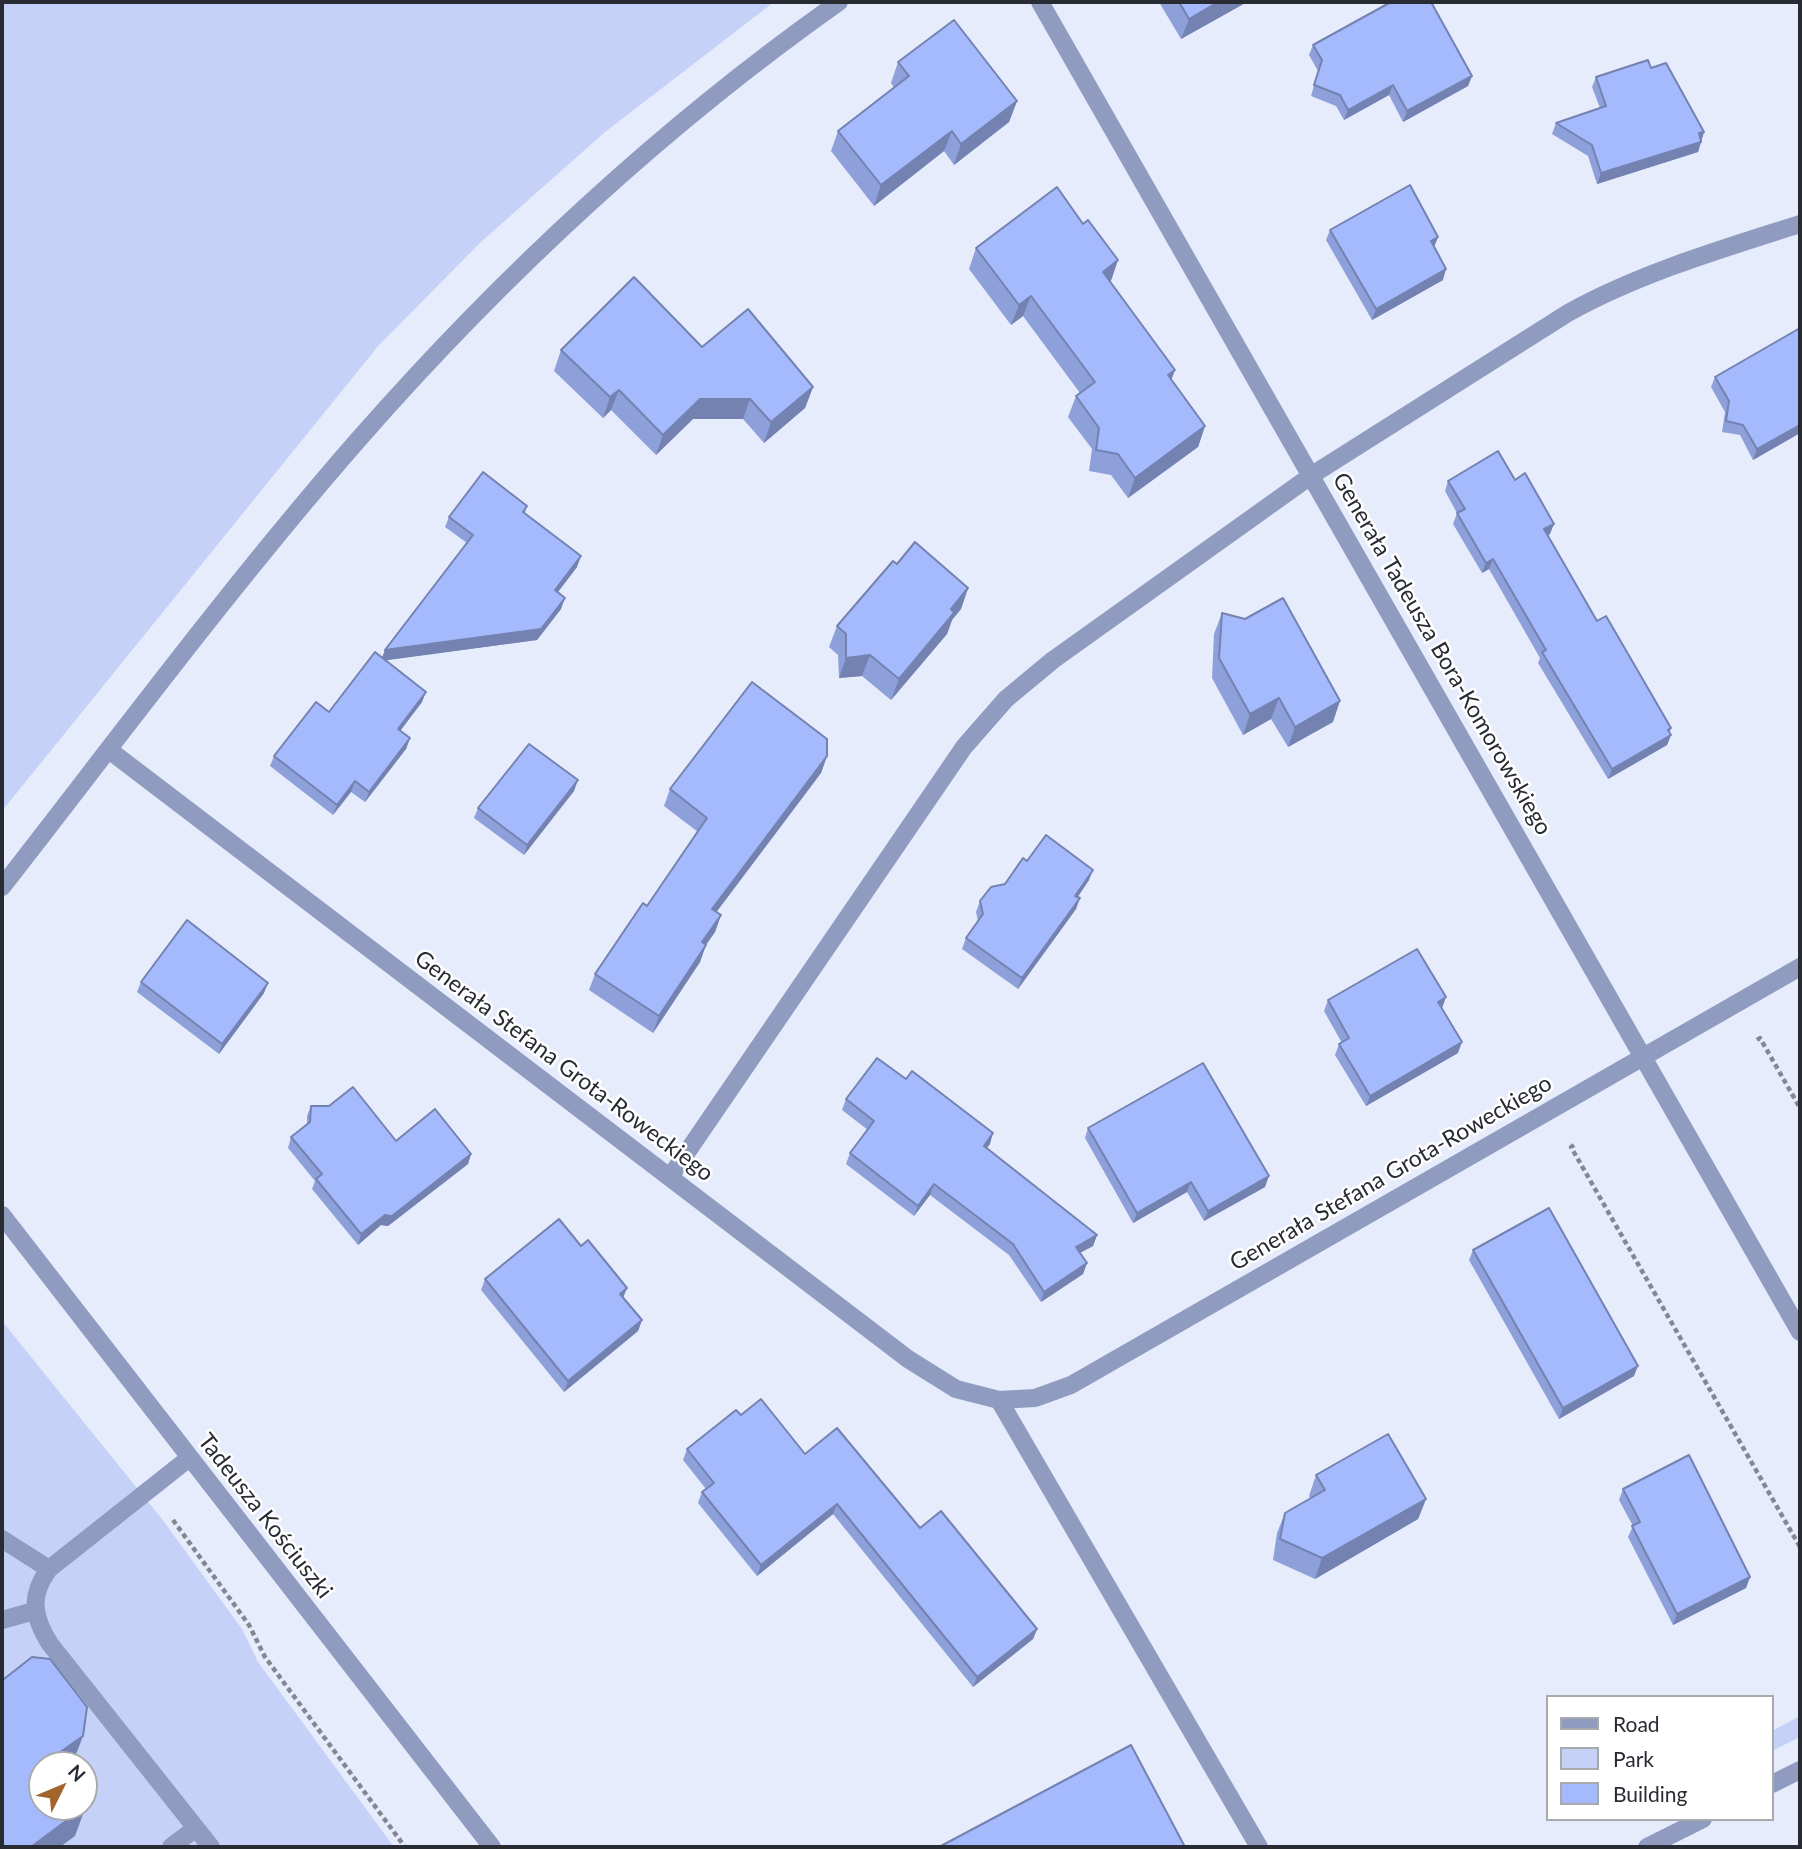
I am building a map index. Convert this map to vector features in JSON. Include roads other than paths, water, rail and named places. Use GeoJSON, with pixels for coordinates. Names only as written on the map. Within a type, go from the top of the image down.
{"type":"FeatureCollection","features":[{"type":"Feature","properties":{"kind":"street"},"geometry":{"type":"LineString","coordinates":[[2,887],[308,499],[450,341],[646,153],[733,80],[839,2]]}},
{"type":"Feature","properties":{"kind":"street","name":"Generała Tadeusza Bora-Komorowskiego"},"geometry":{"type":"LineString","coordinates":[[1040,2],[1800,1332]]}},
{"type":"Feature","properties":{"kind":"street"},"geometry":{"type":"LineString","coordinates":[[670,1178],[957,757],[994,712],[1053,660],[1312,475],[1592,299],[1646,276],[1800,224]]}},
{"type":"Feature","properties":{"kind":"street","name":"Generała Stefana Grota-Roweckiego"},"geometry":{"type":"LineString","coordinates":[[109,750],[931,1375],[956,1389],[999,1399],[1035,1398],[1071,1385],[1800,967]]}},
{"type":"Feature","properties":{"kind":"street","name":"Tadeusza Kościuszki"},"geometry":{"type":"LineString","coordinates":[[2,1214],[188,1459],[492,1847]]}},
{"type":"Feature","properties":{"kind":"street"},"geometry":{"type":"LineString","coordinates":[[999,1399],[1259,1847]]}},
{"type":"Feature","properties":{"kind":"street"},"geometry":{"type":"LineString","coordinates":[[188,1459],[49,1569],[38,1584],[34,1611],[50,1644],[211,1847]]}},
{"type":"Feature","properties":{"kind":"street"},"geometry":{"type":"LineString","coordinates":[[2,1539],[49,1569]]}},
{"type":"Feature","properties":{"kind":"street"},"geometry":{"type":"LineString","coordinates":[[2,1620],[34,1611]]}},
{"type":"Feature","properties":{"kind":"street"},"geometry":{"type":"LineString","coordinates":[[1774,1783],[1800,1770]]}},
{"type":"Feature","properties":{"kind":"street"},"geometry":{"type":"LineString","coordinates":[[1647,1847],[1699,1821]]}},
{"type":"Feature","properties":{"kind":"street"},"geometry":{"type":"LineString","coordinates":[[171,1847],[196,1828]]}}]}
